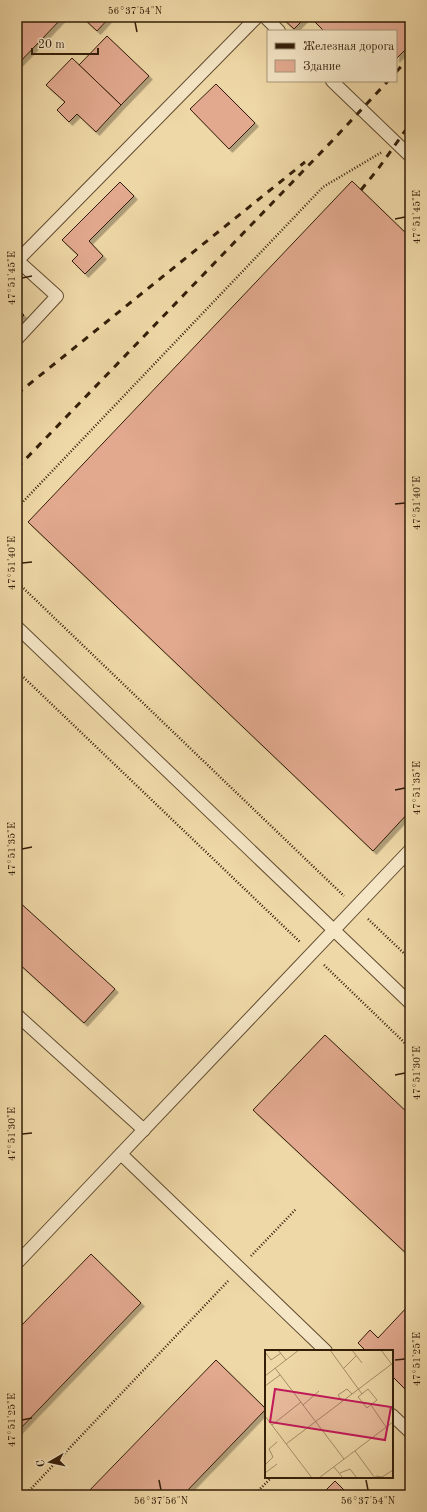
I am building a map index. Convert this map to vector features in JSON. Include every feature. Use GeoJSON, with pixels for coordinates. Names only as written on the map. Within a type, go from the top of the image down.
{"type":"FeatureCollection","features":[{"type":"Feature","properties":{"kind":"lane"},"geometry":{"type":"LineString","coordinates":[[17,339],[57,296],[17,260],[257,17]]}},
{"type":"Feature","properties":{"kind":"lane"},"geometry":{"type":"LineString","coordinates":[[265,17],[278,30]]}},
{"type":"Feature","properties":{"kind":"lane"},"geometry":{"type":"LineString","coordinates":[[333,82],[410,156]]}},
{"type":"Feature","properties":{"kind":"lane"},"geometry":{"type":"LineString","coordinates":[[17,628],[410,1003]]}},
{"type":"Feature","properties":{"kind":"lane"},"geometry":{"type":"LineString","coordinates":[[17,1263],[410,850]]}},
{"type":"Feature","properties":{"kind":"lane"},"geometry":{"type":"LineString","coordinates":[[17,1015],[144,1130]]}},
{"type":"Feature","properties":{"kind":"lane"},"geometry":{"type":"LineString","coordinates":[[121,1154],[325,1350]]}},
{"type":"Feature","properties":{"kind":"lane"},"geometry":{"type":"LineString","coordinates":[[393,1416],[410,1432]]}},
{"type":"Feature","properties":{"kind":"path"},"geometry":{"type":"LineString","coordinates":[[17,508],[323,187],[397,143]]}},
{"type":"Feature","properties":{"kind":"path"},"geometry":{"type":"LineString","coordinates":[[17,582],[410,959]]}},
{"type":"Feature","properties":{"kind":"path"},"geometry":{"type":"LineString","coordinates":[[17,671],[410,1048]]}},
{"type":"Feature","properties":{"kind":"path"},"geometry":{"type":"LineString","coordinates":[[25,1495],[296,1209]]}},
{"type":"Feature","properties":{"kind":"path"},"geometry":{"type":"LineString","coordinates":[[254,1495],[271,1478]]}},
{"type":"Feature","properties":{"kind":"building"},"geometry":{"type":"Polygon","coordinates":[[[17,17],[63,17],[17,65],[17,17]]]}},
{"type":"Feature","properties":{"kind":"building"},"geometry":{"type":"Polygon","coordinates":[[[82,17],[110,17],[97,31],[82,17]]]}},
{"type":"Feature","properties":{"kind":"building"},"geometry":{"type":"Polygon","coordinates":[[[281,17],[306,17],[294,29],[281,17]]]}},
{"type":"Feature","properties":{"kind":"building"},"geometry":{"type":"Polygon","coordinates":[[[310,17],[410,17],[410,45],[397,58],[397,30],[323,30],[310,17]]]}},
{"type":"Feature","properties":{"kind":"building"},"geometry":{"type":"Polygon","coordinates":[[[107,36],[149,76],[121,105],[79,65],[107,36]]]}},
{"type":"Feature","properties":{"kind":"building"},"geometry":{"type":"Polygon","coordinates":[[[72,58],[121,105],[96,132],[77,114],[69,122],[57,110],[65,102],[46,85],[72,58]]]}},
{"type":"Feature","properties":{"kind":"building"},"geometry":{"type":"Polygon","coordinates":[[[216,84],[255,123],[229,149],[190,109],[216,84]]]}},
{"type":"Feature","properties":{"kind":"building"},"geometry":{"type":"Polygon","coordinates":[[[352,181],[410,237],[410,811],[373,851],[28,522],[352,181]]]}},
{"type":"Feature","properties":{"kind":"building"},"geometry":{"type":"Polygon","coordinates":[[[120,182],[134,196],[89,241],[103,256],[85,274],[72,261],[78,255],[62,240],[120,182]]]}},
{"type":"Feature","properties":{"kind":"building"},"geometry":{"type":"Polygon","coordinates":[[[17,309],[24,315],[17,323],[17,309]]]}},
{"type":"Feature","properties":{"kind":"building"},"geometry":{"type":"Polygon","coordinates":[[[17,900],[115,989],[84,1023],[17,962],[17,900]]]}},
{"type":"Feature","properties":{"kind":"building"},"geometry":{"type":"Polygon","coordinates":[[[325,1035],[410,1115],[410,1257],[253,1110],[325,1035]]]}},
{"type":"Feature","properties":{"kind":"building"},"geometry":{"type":"Polygon","coordinates":[[[91,1254],[141,1303],[17,1432],[17,1330],[91,1254]]]}},
{"type":"Feature","properties":{"kind":"building"},"geometry":{"type":"Polygon","coordinates":[[[409,1305],[410,1394],[393,1377],[393,1350],[365,1350],[358,1343],[370,1330],[378,1338],[409,1305]]]}},
{"type":"Feature","properties":{"kind":"building"},"geometry":{"type":"Polygon","coordinates":[[[216,1360],[265,1408],[265,1410],[183,1495],[85,1495],[216,1360]]]}},
{"type":"Feature","properties":{"kind":"building"},"geometry":{"type":"Polygon","coordinates":[[[335,1481],[349,1495],[321,1495],[335,1481]]]}},
{"type":"Feature","properties":{"kind":"railway"},"geometry":{"type":"LineString","coordinates":[[397,71],[410,57]]}},
{"type":"Feature","properties":{"kind":"railway"},"geometry":{"type":"LineString","coordinates":[[17,468],[387,82]]}},
{"type":"Feature","properties":{"kind":"railway"},"geometry":{"type":"LineString","coordinates":[[361,190],[410,124]]}},
{"type":"Feature","properties":{"kind":"railway"},"geometry":{"type":"LineString","coordinates":[[17,394],[305,162]]}}]}
